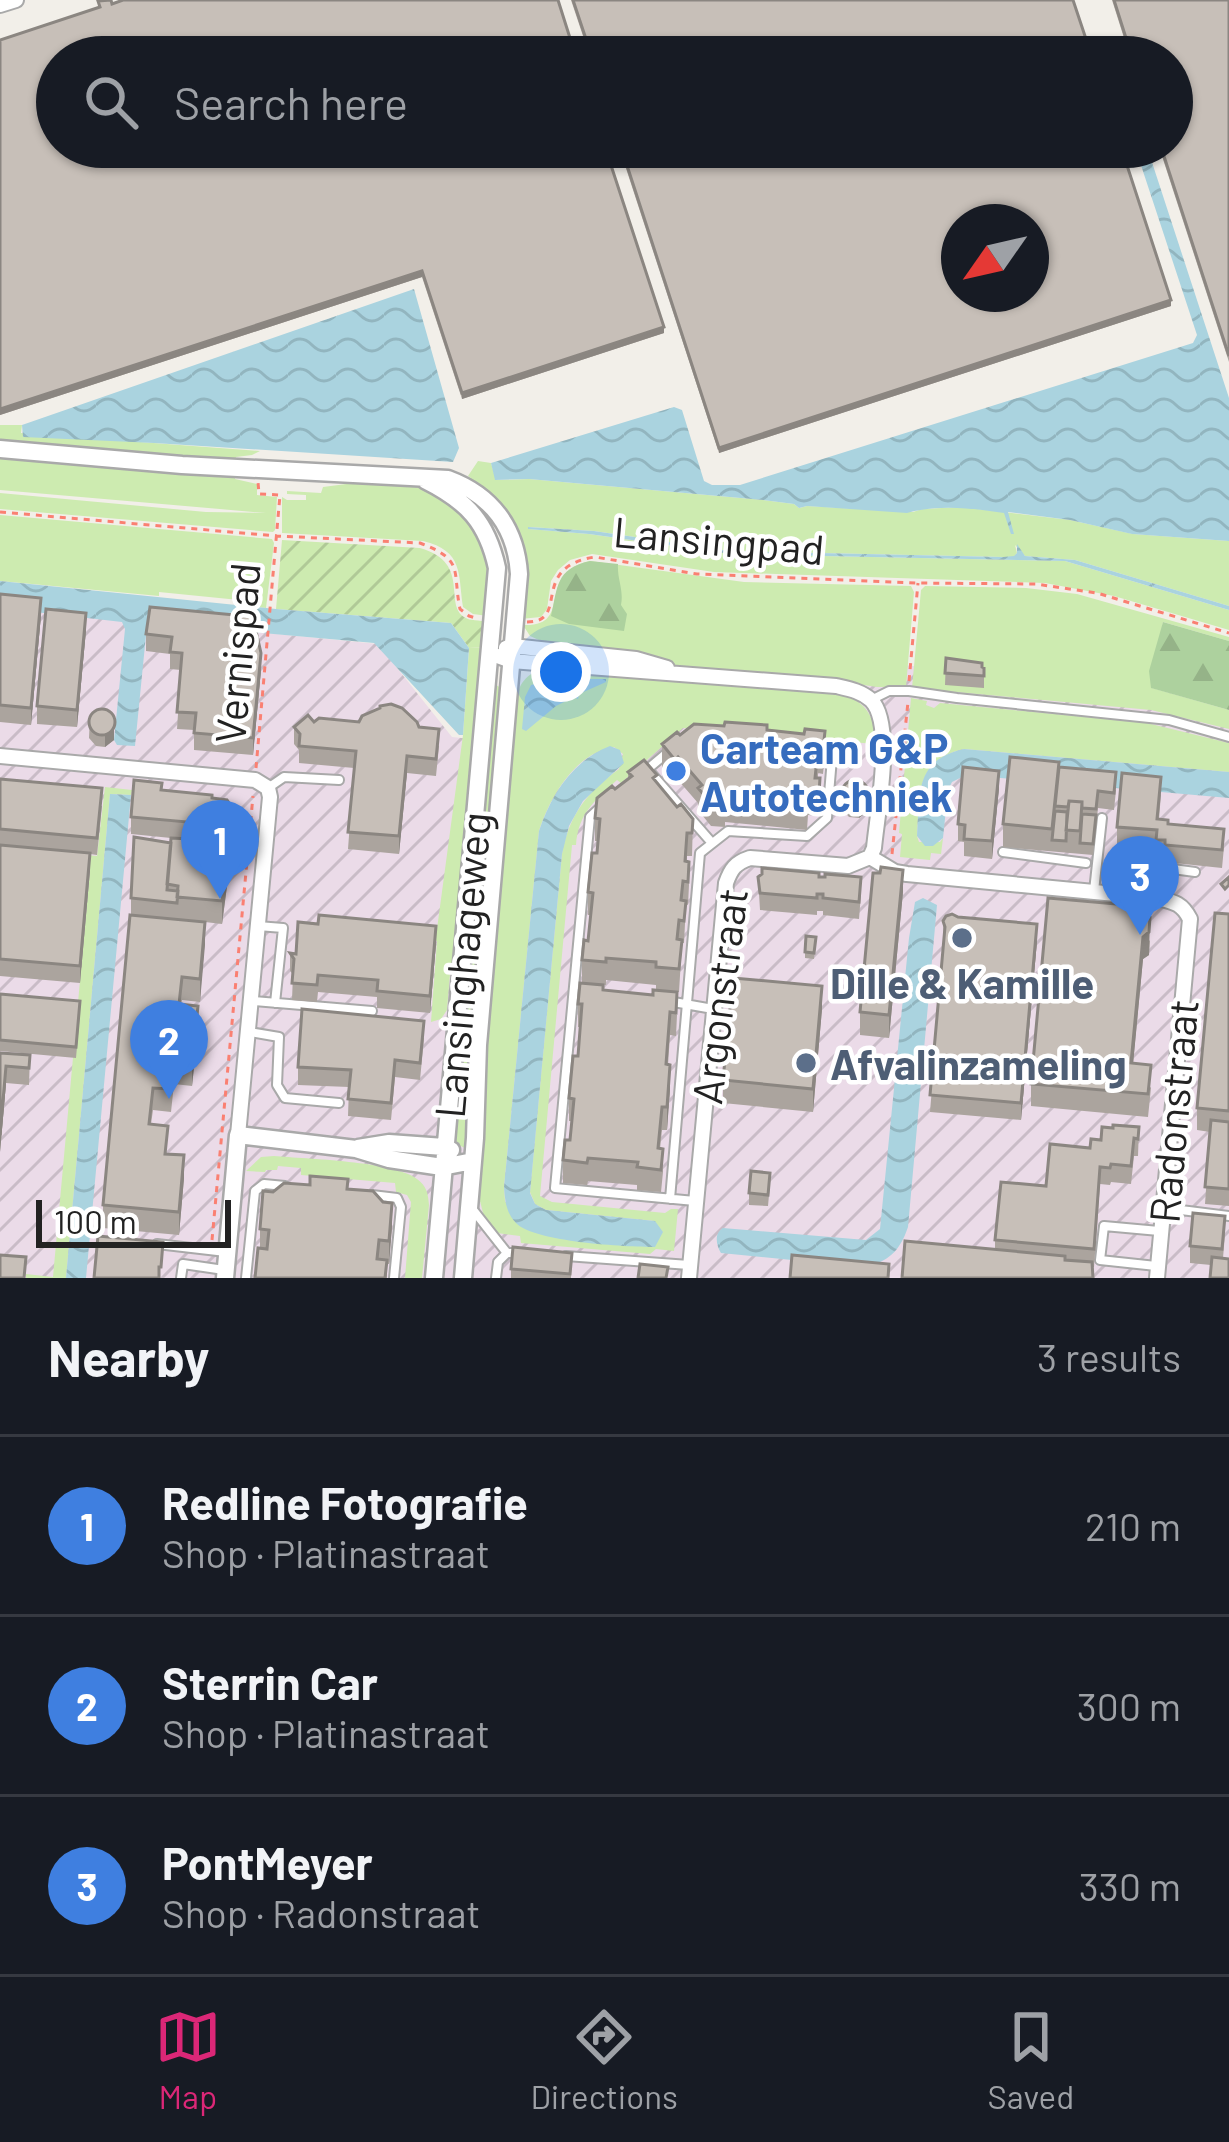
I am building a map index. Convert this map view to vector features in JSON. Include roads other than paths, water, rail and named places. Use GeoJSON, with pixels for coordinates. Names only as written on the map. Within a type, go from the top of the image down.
{"type":"FeatureCollection","features":[{"type":"Feature","properties":{"kind":"street"},"geometry":{"type":"LineString","coordinates":[[0,5],[16,0]]}},
{"type":"Feature","properties":{"kind":"street","name":"Lansinghageweg"},"geometry":{"type":"LineString","coordinates":[[0,449],[182,466],[448,479],[481,494],[499,512],[514,540],[519,574],[463,1278]]}},
{"type":"Feature","properties":{"kind":"street","name":"Lansinghageweg"},"geometry":{"type":"LineString","coordinates":[[424,479],[458,499],[483,525],[497,568],[434,1278]]}},
{"type":"Feature","properties":{"kind":"street"},"geometry":{"type":"LineString","coordinates":[[489,653],[636,659],[684,673],[853,690],[871,700],[880,713],[884,733],[870,857]]}},
{"type":"Feature","properties":{"kind":"street"},"geometry":{"type":"LineString","coordinates":[[0,756],[265,789],[258,926],[223,1262]]}},
{"type":"Feature","properties":{"kind":"street","name":"Radonstraat"},"geometry":{"type":"LineString","coordinates":[[870,857],[907,874],[1094,891],[1178,902],[1185,908],[1190,920],[1157,1272]]}},
{"type":"Feature","properties":{"kind":"street","name":"Argonstraat"},"geometry":{"type":"LineString","coordinates":[[690,1272],[726,883],[731,870],[750,859],[848,866],[870,857]]}},
{"type":"Feature","properties":{"kind":"street"},"geometry":{"type":"LineString","coordinates":[[238,1135],[356,1149],[442,1167],[473,1161]]}},
{"type":"Feature","properties":{"kind":"street"},"geometry":{"type":"LineString","coordinates":[[356,1149],[389,1143],[444,1147],[473,1161]]}},
{"type":"Feature","properties":{"kind":"lane"},"geometry":{"type":"LineString","coordinates":[[871,700],[890,691],[909,691],[1169,720],[1229,736]]}},
{"type":"Feature","properties":{"kind":"lane"},"geometry":{"type":"LineString","coordinates":[[670,1199],[700,853],[728,831],[807,836],[827,818],[833,746],[812,744]]}},
{"type":"Feature","properties":{"kind":"lane"},"geometry":{"type":"LineString","coordinates":[[633,781],[676,746]]}},
{"type":"Feature","properties":{"kind":"lane"},"geometry":{"type":"LineString","coordinates":[[648,769],[712,843]]}},
{"type":"Feature","properties":{"kind":"lane"},"geometry":{"type":"LineString","coordinates":[[265,789],[284,777],[339,780]]}},
{"type":"Feature","properties":{"kind":"lane"},"geometry":{"type":"LineString","coordinates":[[619,793],[590,817],[555,1188],[696,1205]]}},
{"type":"Feature","properties":{"kind":"lane"},"geometry":{"type":"LineString","coordinates":[[1094,891],[1102,818]]}},
{"type":"Feature","properties":{"kind":"lane"},"geometry":{"type":"LineString","coordinates":[[1003,852],[1086,863]]}},
{"type":"Feature","properties":{"kind":"lane"},"geometry":{"type":"LineString","coordinates":[[1063,888],[1065,860]]}},
{"type":"Feature","properties":{"kind":"lane"},"geometry":{"type":"LineString","coordinates":[[1120,862],[1195,872]]}},
{"type":"Feature","properties":{"kind":"lane"},"geometry":{"type":"LineString","coordinates":[[1132,896],[1136,864]]}},
{"type":"Feature","properties":{"kind":"lane"},"geometry":{"type":"LineString","coordinates":[[258,926],[283,928],[275,1003]]}},
{"type":"Feature","properties":{"kind":"lane"},"geometry":{"type":"LineString","coordinates":[[251,1001],[373,1011]]}},
{"type":"Feature","properties":{"kind":"lane"},"geometry":{"type":"LineString","coordinates":[[664,1001],[714,1009]]}},
{"type":"Feature","properties":{"kind":"lane"},"geometry":{"type":"LineString","coordinates":[[248,1031],[278,1037],[277,1085],[285,1098],[339,1102]]}},
{"type":"Feature","properties":{"kind":"lane"},"geometry":{"type":"LineString","coordinates":[[246,1278],[255,1191],[264,1184],[286,1186]]}},
{"type":"Feature","properties":{"kind":"lane"},"geometry":{"type":"LineString","coordinates":[[352,1193],[397,1198],[401,1207],[394,1278]]}},
{"type":"Feature","properties":{"kind":"lane"},"geometry":{"type":"LineString","coordinates":[[470,1205],[506,1253]]}},
{"type":"Feature","properties":{"kind":"lane"},"geometry":{"type":"LineString","coordinates":[[1163,1208],[1229,1216]]}},
{"type":"Feature","properties":{"kind":"lane"},"geometry":{"type":"LineString","coordinates":[[1157,1272],[1100,1260],[1103,1226],[1161,1231]]}},
{"type":"Feature","properties":{"kind":"lane"},"geometry":{"type":"LineString","coordinates":[[148,1243],[223,1262]]}},
{"type":"Feature","properties":{"kind":"lane"},"geometry":{"type":"LineString","coordinates":[[496,1278],[498,1262],[506,1253],[531,1253]]}},
{"type":"Feature","properties":{"kind":"lane","name":"Argonstraat"},"geometry":{"type":"LineString","coordinates":[[552,1255],[655,1263],[690,1272]]}},
{"type":"Feature","properties":{"kind":"lane"},"geometry":{"type":"LineString","coordinates":[[181,1278],[183,1264],[248,1258]]}},
{"type":"Feature","properties":{"kind":"lane"},"geometry":{"type":"LineString","coordinates":[[654,1278],[655,1263]]}},
{"type":"Feature","properties":{"kind":"water"},"geometry":{"type":"Polygon","coordinates":[[[1142,168],[1154,168],[1229,398],[1229,541],[1132,534],[1008,512],[1011,534],[1004,513],[979,510],[907,513],[799,508],[763,500],[495,480],[491,463],[674,407],[682,410],[704,481],[740,485],[1193,343],[1197,335],[1142,168]]]}},
{"type":"Feature","properties":{"kind":"water"},"geometry":{"type":"Polygon","coordinates":[[[414,289],[459,448],[453,462],[23,437],[22,425],[414,289]]]}},
{"type":"Feature","properties":{"kind":"water"},"geometry":{"type":"Polygon","coordinates":[[[528,527],[594,531],[730,551],[1003,557],[1014,556],[1017,544],[1025,556],[1075,560],[1229,606],[1229,610],[1065,561],[730,554],[528,527]]]}},
{"type":"Feature","properties":{"kind":"water"},"geometry":{"type":"Polygon","coordinates":[[[0,581],[451,623],[469,648],[463,735],[374,643],[152,623],[147,626],[135,746],[117,745],[122,622],[0,608],[0,581]]]}},
{"type":"Feature","properties":{"kind":"water"},"geometry":{"type":"Polygon","coordinates":[[[552,679],[606,682],[556,706],[526,731],[522,729],[531,685],[552,679]]]}},
{"type":"Feature","properties":{"kind":"water"},"geometry":{"type":"Polygon","coordinates":[[[610,746],[620,750],[624,763],[583,801],[569,826],[562,854],[530,1193],[535,1204],[546,1210],[655,1221],[663,1232],[655,1247],[541,1235],[516,1223],[504,1192],[539,831],[565,780],[585,760],[610,746]]]}},
{"type":"Feature","properties":{"kind":"water"},"geometry":{"type":"Polygon","coordinates":[[[964,749],[1229,772],[1229,798],[966,775],[948,790],[943,838],[925,846],[917,836],[923,781],[936,761],[964,749]]]}},
{"type":"Feature","properties":{"kind":"water"},"geometry":{"type":"Polygon","coordinates":[[[110,794],[131,795],[86,1278],[66,1278],[110,794]]]}},
{"type":"Feature","properties":{"kind":"water"},"geometry":{"type":"Polygon","coordinates":[[[923,898],[937,905],[908,1227],[901,1243],[886,1259],[862,1267],[721,1253],[717,1239],[723,1228],[866,1240],[880,1229],[909,938],[915,902],[923,898]]]}},
{"type":"Feature","properties":{"kind":"place","name":"Carteam G&P Autotechniek"},"geometry":{"type":"Point","coordinates":[676,771]}},
{"type":"Feature","properties":{"kind":"place","name":"Redline Fotografie"},"geometry":{"type":"Point","coordinates":[220,899]}},
{"type":"Feature","properties":{"kind":"place","name":"PontMeyer"},"geometry":{"type":"Point","coordinates":[1140,935]}},
{"type":"Feature","properties":{"kind":"place","name":"Dille & Kamille"},"geometry":{"type":"Point","coordinates":[962,938]}},
{"type":"Feature","properties":{"kind":"place","name":"Afvalinzameling"},"geometry":{"type":"Point","coordinates":[806,1063]}},
{"type":"Feature","properties":{"kind":"place","name":"Sterrin Car"},"geometry":{"type":"Point","coordinates":[169,1099]}}]}
